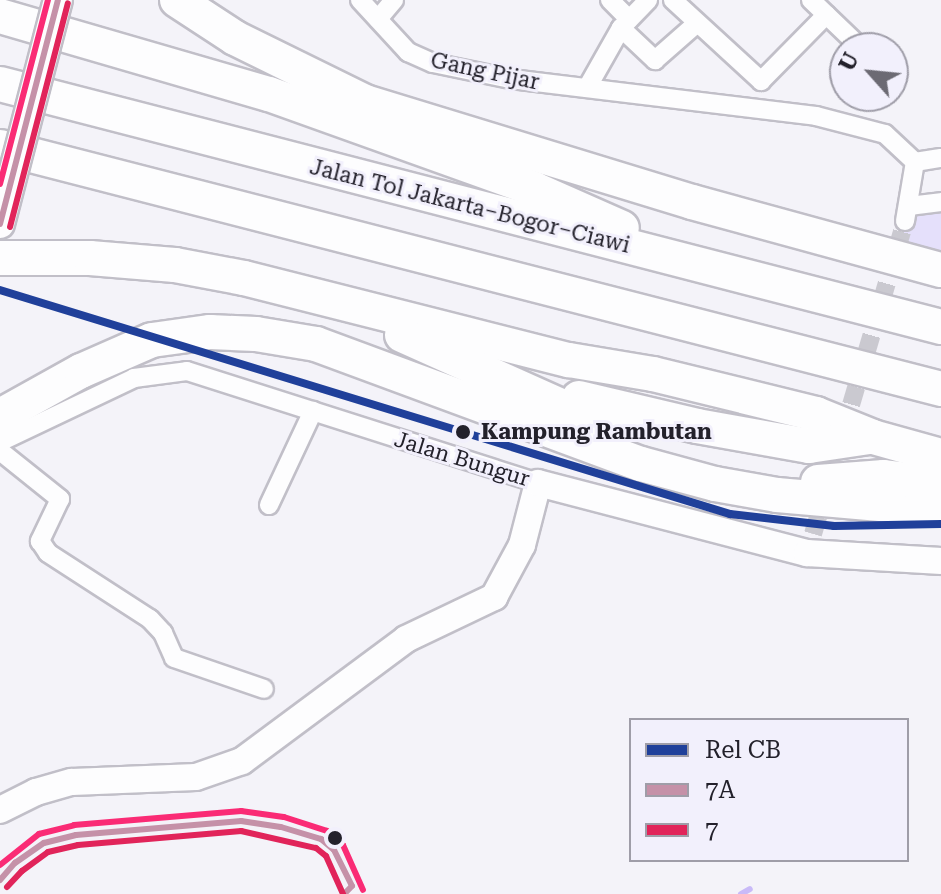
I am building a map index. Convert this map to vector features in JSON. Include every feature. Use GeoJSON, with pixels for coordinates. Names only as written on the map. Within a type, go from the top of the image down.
{"type":"FeatureCollection","features":[{"type":"Feature","properties":{"kind":"highway"},"geometry":{"type":"LineString","coordinates":[[177,0],[235,38],[365,102],[692,202],[941,270]]}},
{"type":"Feature","properties":{"kind":"highway"},"geometry":{"type":"LineString","coordinates":[[0,16],[299,105],[534,189],[713,268]]}},
{"type":"Feature","properties":{"kind":"highway","name":"Jalan Tol Jakarta–Bogor–Ciawi"},"geometry":{"type":"LineString","coordinates":[[0,84],[941,327]]}},
{"type":"Feature","properties":{"kind":"highway"},"geometry":{"type":"LineString","coordinates":[[0,147],[941,389]]}},
{"type":"Feature","properties":{"kind":"highway"},"geometry":{"type":"LineString","coordinates":[[0,258],[90,258],[175,265],[556,357],[653,374],[816,414],[873,437],[941,456]]}},
{"type":"Feature","properties":{"kind":"highway"},"geometry":{"type":"LineString","coordinates":[[326,299],[496,379],[654,447],[722,467],[800,483],[884,477],[941,484]]}},
{"type":"Feature","properties":{"kind":"highway"},"geometry":{"type":"LineString","coordinates":[[0,416],[81,371],[152,340],[210,332],[256,334],[316,344],[641,464],[715,484],[777,495],[914,507],[941,505]]}},
{"type":"Feature","properties":{"kind":"highway"},"geometry":{"type":"LineString","coordinates":[[496,379],[697,426],[809,446],[873,437]]}},
{"type":"Feature","properties":{"kind":"main road"},"geometry":{"type":"LineString","coordinates":[[0,224],[58,0]]}},
{"type":"Feature","properties":{"kind":"street","name":"Gang Pijar"},"geometry":{"type":"LineString","coordinates":[[360,0],[408,52],[433,63],[511,79],[816,116],[885,134],[915,162]]}},
{"type":"Feature","properties":{"kind":"street"},"geometry":{"type":"LineString","coordinates":[[378,19],[394,0]]}},
{"type":"Feature","properties":{"kind":"street"},"geometry":{"type":"LineString","coordinates":[[610,0],[655,60],[696,24]]}},
{"type":"Feature","properties":{"kind":"street"},"geometry":{"type":"LineString","coordinates":[[587,88],[625,24],[648,0]]}},
{"type":"Feature","properties":{"kind":"street"},"geometry":{"type":"LineString","coordinates":[[673,0],[761,81],[826,15]]}},
{"type":"Feature","properties":{"kind":"street"},"geometry":{"type":"LineString","coordinates":[[811,0],[844,32]]}},
{"type":"Feature","properties":{"kind":"street"},"geometry":{"type":"LineString","coordinates":[[941,158],[915,162],[907,213],[941,202]]}},
{"type":"Feature","properties":{"kind":"street","name":"Jalan Bungur"},"geometry":{"type":"LineString","coordinates":[[0,442],[150,373],[191,371],[538,483],[810,544],[941,561]]}},
{"type":"Feature","properties":{"kind":"street"},"geometry":{"type":"LineString","coordinates":[[269,505],[313,411]]}},
{"type":"Feature","properties":{"kind":"street"},"geometry":{"type":"LineString","coordinates":[[0,451],[60,499],[40,541],[48,553],[122,597],[150,619],[163,633],[174,658],[264,689]]}},
{"type":"Feature","properties":{"kind":"street"},"geometry":{"type":"LineString","coordinates":[[0,810],[36,792],[72,782],[196,777],[242,761],[406,639],[494,597],[522,545],[538,483]]}},
{"type":"Feature","properties":{"kind":"shaded area"},"geometry":{"type":"Polygon","coordinates":[[[941,202],[941,270],[895,258],[909,206],[941,202]]]}},
{"type":"Feature","properties":{"kind":"waterway"},"geometry":{"type":"LineString","coordinates":[[741,894],[750,889]]}},
{"type":"Feature","properties":{"kind":"tunnel"},"geometry":{"type":"LineString","coordinates":[[813,534],[905,221]]}},
{"type":"Feature","properties":{"kind":"rail line","name":"CB"},"geometry":{"type":"LineString","coordinates":[[0,290],[730,514],[834,526],[941,524]]}},
{"type":"Feature","properties":{"kind":"transit line"},"geometry":{"type":"LineString","coordinates":[[0,184],[48,0]]}},
{"type":"Feature","properties":{"kind":"transit line","name":"7A"},"geometry":{"type":"LineString","coordinates":[[0,224],[58,0]]}},
{"type":"Feature","properties":{"kind":"transit line","name":"7"},"geometry":{"type":"LineString","coordinates":[[10,227],[68,3]]}},
{"type":"Feature","properties":{"kind":"transit line"},"geometry":{"type":"LineString","coordinates":[[0,865],[39,834],[74,825],[241,811],[284,817],[327,831],[343,845],[363,890]]}},
{"type":"Feature","properties":{"kind":"transit line","name":"7A"},"geometry":{"type":"LineString","coordinates":[[0,880],[15,863],[44,843],[76,835],[241,821],[281,827],[321,839],[334,850],[352,886],[344,894]]}},
{"type":"Feature","properties":{"kind":"transit line","name":"7"},"geometry":{"type":"LineString","coordinates":[[7,887],[22,871],[48,852],[78,845],[241,831],[316,848],[326,856],[343,894]]}},
{"type":"Feature","properties":{"kind":"place","name":"Kampung Rambutan"},"geometry":{"type":"Point","coordinates":[463,432]}}]}
